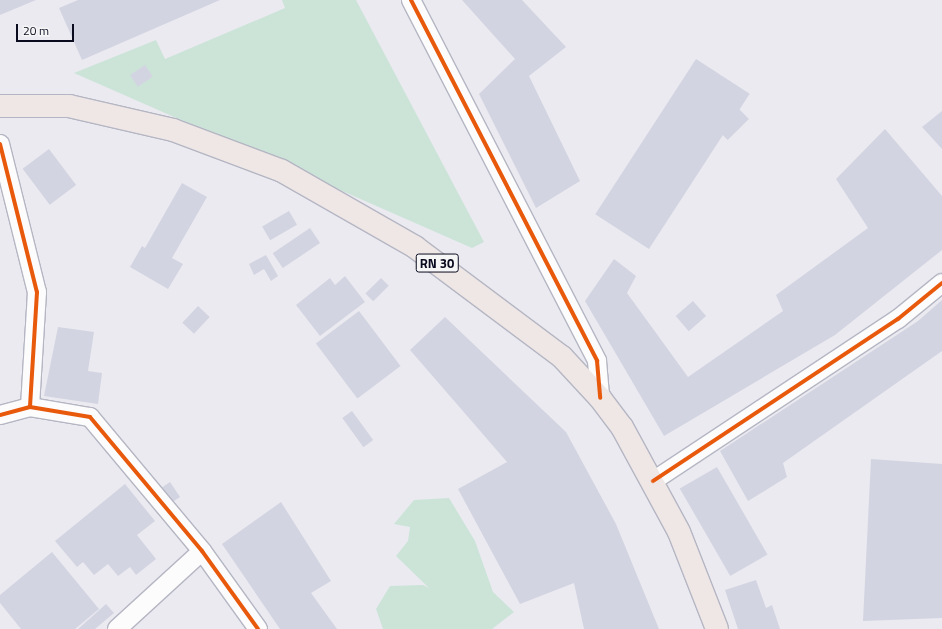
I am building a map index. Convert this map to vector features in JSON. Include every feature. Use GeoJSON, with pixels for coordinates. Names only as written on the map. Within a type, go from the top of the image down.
{"type":"FeatureCollection","features":[{"type":"Feature","properties":{"kind":"main road","name":"RN 30"},"geometry":{"type":"LineString","coordinates":[[0,106],[69,106],[174,130],[282,171],[415,246],[562,356],[600,398],[622,426],[653,481],[679,532],[717,629]]}},
{"type":"Feature","properties":{"kind":"street"},"geometry":{"type":"LineString","coordinates":[[411,0],[597,361],[600,398]]}},
{"type":"Feature","properties":{"kind":"street"},"geometry":{"type":"LineString","coordinates":[[0,144],[37,292],[30,407]]}},
{"type":"Feature","properties":{"kind":"street"},"geometry":{"type":"LineString","coordinates":[[653,481],[898,319],[942,283]]}},
{"type":"Feature","properties":{"kind":"street"},"geometry":{"type":"LineString","coordinates":[[0,415],[30,407],[90,417],[202,551],[258,629]]}},
{"type":"Feature","properties":{"kind":"street"},"geometry":{"type":"LineString","coordinates":[[117,629],[202,551]]}},
{"type":"Feature","properties":{"kind":"green space"},"geometry":{"type":"Polygon","coordinates":[[[282,0],[356,0],[484,242],[472,248],[74,73],[156,40],[165,59],[285,8],[282,0]]]}},
{"type":"Feature","properties":{"kind":"green space"},"geometry":{"type":"Polygon","coordinates":[[[449,498],[475,541],[493,592],[514,612],[492,629],[383,629],[376,609],[390,586],[423,585],[429,588],[396,556],[408,541],[410,527],[394,524],[414,500],[449,498]]]}},
{"type":"Feature","properties":{"kind":"building"},"geometry":{"type":"Polygon","coordinates":[[[0,0],[36,0],[0,15],[0,0]]]}},
{"type":"Feature","properties":{"kind":"building"},"geometry":{"type":"Polygon","coordinates":[[[78,0],[220,0],[82,60],[59,8],[78,0]]]}},
{"type":"Feature","properties":{"kind":"building"},"geometry":{"type":"Polygon","coordinates":[[[462,0],[522,0],[566,47],[529,76],[580,181],[536,208],[479,94],[515,59],[462,0]]]}},
{"type":"Feature","properties":{"kind":"building"},"geometry":{"type":"Polygon","coordinates":[[[696,59],[750,94],[649,249],[595,214],[696,59]]]}},
{"type":"Feature","properties":{"kind":"building"},"geometry":{"type":"Polygon","coordinates":[[[145,65],[153,77],[138,87],[130,75],[145,65]]]}},
{"type":"Feature","properties":{"kind":"building"},"geometry":{"type":"Polygon","coordinates":[[[739,109],[749,119],[728,140],[718,130],[739,109]]]}},
{"type":"Feature","properties":{"kind":"building"},"geometry":{"type":"Polygon","coordinates":[[[942,111],[942,149],[922,127],[942,111]]]}},
{"type":"Feature","properties":{"kind":"building"},"geometry":{"type":"Polygon","coordinates":[[[885,129],[942,196],[942,250],[835,335],[664,436],[585,301],[614,259],[636,276],[627,293],[688,377],[783,311],[776,295],[868,228],[836,179],[885,129]]]}},
{"type":"Feature","properties":{"kind":"building"},"geometry":{"type":"Polygon","coordinates":[[[49,149],[76,185],[50,205],[23,169],[49,149]]]}},
{"type":"Feature","properties":{"kind":"building"},"geometry":{"type":"Polygon","coordinates":[[[182,183],[207,197],[172,258],[183,264],[168,289],[130,267],[142,246],[145,248],[182,183]]]}},
{"type":"Feature","properties":{"kind":"building"},"geometry":{"type":"Polygon","coordinates":[[[289,211],[297,225],[270,240],[262,226],[289,211]]]}},
{"type":"Feature","properties":{"kind":"building"},"geometry":{"type":"Polygon","coordinates":[[[310,228],[320,243],[283,268],[273,253],[310,228]]]}},
{"type":"Feature","properties":{"kind":"building"},"geometry":{"type":"Polygon","coordinates":[[[266,255],[278,276],[271,281],[264,269],[254,275],[249,264],[266,255]]]}},
{"type":"Feature","properties":{"kind":"building"},"geometry":{"type":"Polygon","coordinates":[[[345,276],[365,302],[320,336],[296,305],[330,278],[335,285],[345,276]]]}},
{"type":"Feature","properties":{"kind":"building"},"geometry":{"type":"Polygon","coordinates":[[[381,278],[389,286],[373,301],[365,294],[381,278]]]}},
{"type":"Feature","properties":{"kind":"building"},"geometry":{"type":"Polygon","coordinates":[[[942,300],[942,351],[783,463],[787,477],[748,501],[720,451],[918,321],[942,300]]]}},
{"type":"Feature","properties":{"kind":"building"},"geometry":{"type":"Polygon","coordinates":[[[693,301],[706,316],[689,331],[676,316],[693,301]]]}},
{"type":"Feature","properties":{"kind":"building"},"geometry":{"type":"Polygon","coordinates":[[[198,306],[210,317],[194,334],[182,323],[198,306]]]}},
{"type":"Feature","properties":{"kind":"building"},"geometry":{"type":"Polygon","coordinates":[[[359,311],[401,366],[357,399],[316,343],[359,311]]]}},
{"type":"Feature","properties":{"kind":"building"},"geometry":{"type":"Polygon","coordinates":[[[445,317],[566,432],[616,524],[659,629],[584,629],[574,583],[520,604],[458,489],[507,462],[410,350],[445,317]]]}},
{"type":"Feature","properties":{"kind":"building"},"geometry":{"type":"Polygon","coordinates":[[[58,327],[94,332],[88,371],[102,373],[98,404],[44,396],[58,327]]]}},
{"type":"Feature","properties":{"kind":"building"},"geometry":{"type":"Polygon","coordinates":[[[352,411],[373,440],[363,447],[342,418],[352,411]]]}},
{"type":"Feature","properties":{"kind":"building"},"geometry":{"type":"Polygon","coordinates":[[[871,459],[942,464],[942,618],[863,621],[871,459]]]}},
{"type":"Feature","properties":{"kind":"building"},"geometry":{"type":"Polygon","coordinates":[[[717,467],[768,554],[730,576],[680,488],[717,467]]]}},
{"type":"Feature","properties":{"kind":"building"},"geometry":{"type":"Polygon","coordinates":[[[170,482],[180,497],[171,503],[161,488],[170,482]]]}},
{"type":"Feature","properties":{"kind":"building"},"geometry":{"type":"Polygon","coordinates":[[[125,484],[155,521],[137,535],[156,559],[136,575],[130,567],[118,576],[108,564],[94,575],[83,562],[77,567],[55,541],[125,484]]]}},
{"type":"Feature","properties":{"kind":"building"},"geometry":{"type":"Polygon","coordinates":[[[281,502],[331,581],[311,593],[337,629],[280,629],[222,544],[281,502]]]}},
{"type":"Feature","properties":{"kind":"building"},"geometry":{"type":"Polygon","coordinates":[[[52,552],[99,609],[75,629],[21,629],[0,603],[0,595],[52,552]]]}},
{"type":"Feature","properties":{"kind":"building"},"geometry":{"type":"Polygon","coordinates":[[[756,580],[766,608],[772,605],[780,629],[738,629],[725,590],[756,580]]]}},
{"type":"Feature","properties":{"kind":"building"},"geometry":{"type":"Polygon","coordinates":[[[106,604],[114,613],[95,629],[78,629],[106,604]]]}},
{"type":"Feature","properties":{"kind":"cycle path"},"geometry":{"type":"LineString","coordinates":[[411,0],[597,361],[600,398]]}},
{"type":"Feature","properties":{"kind":"cycle path"},"geometry":{"type":"LineString","coordinates":[[0,144],[37,292],[30,407]]}},
{"type":"Feature","properties":{"kind":"cycle path"},"geometry":{"type":"LineString","coordinates":[[653,481],[898,319],[942,283]]}},
{"type":"Feature","properties":{"kind":"cycle path"},"geometry":{"type":"LineString","coordinates":[[0,415],[30,407],[90,417],[202,551],[258,629]]}}]}
